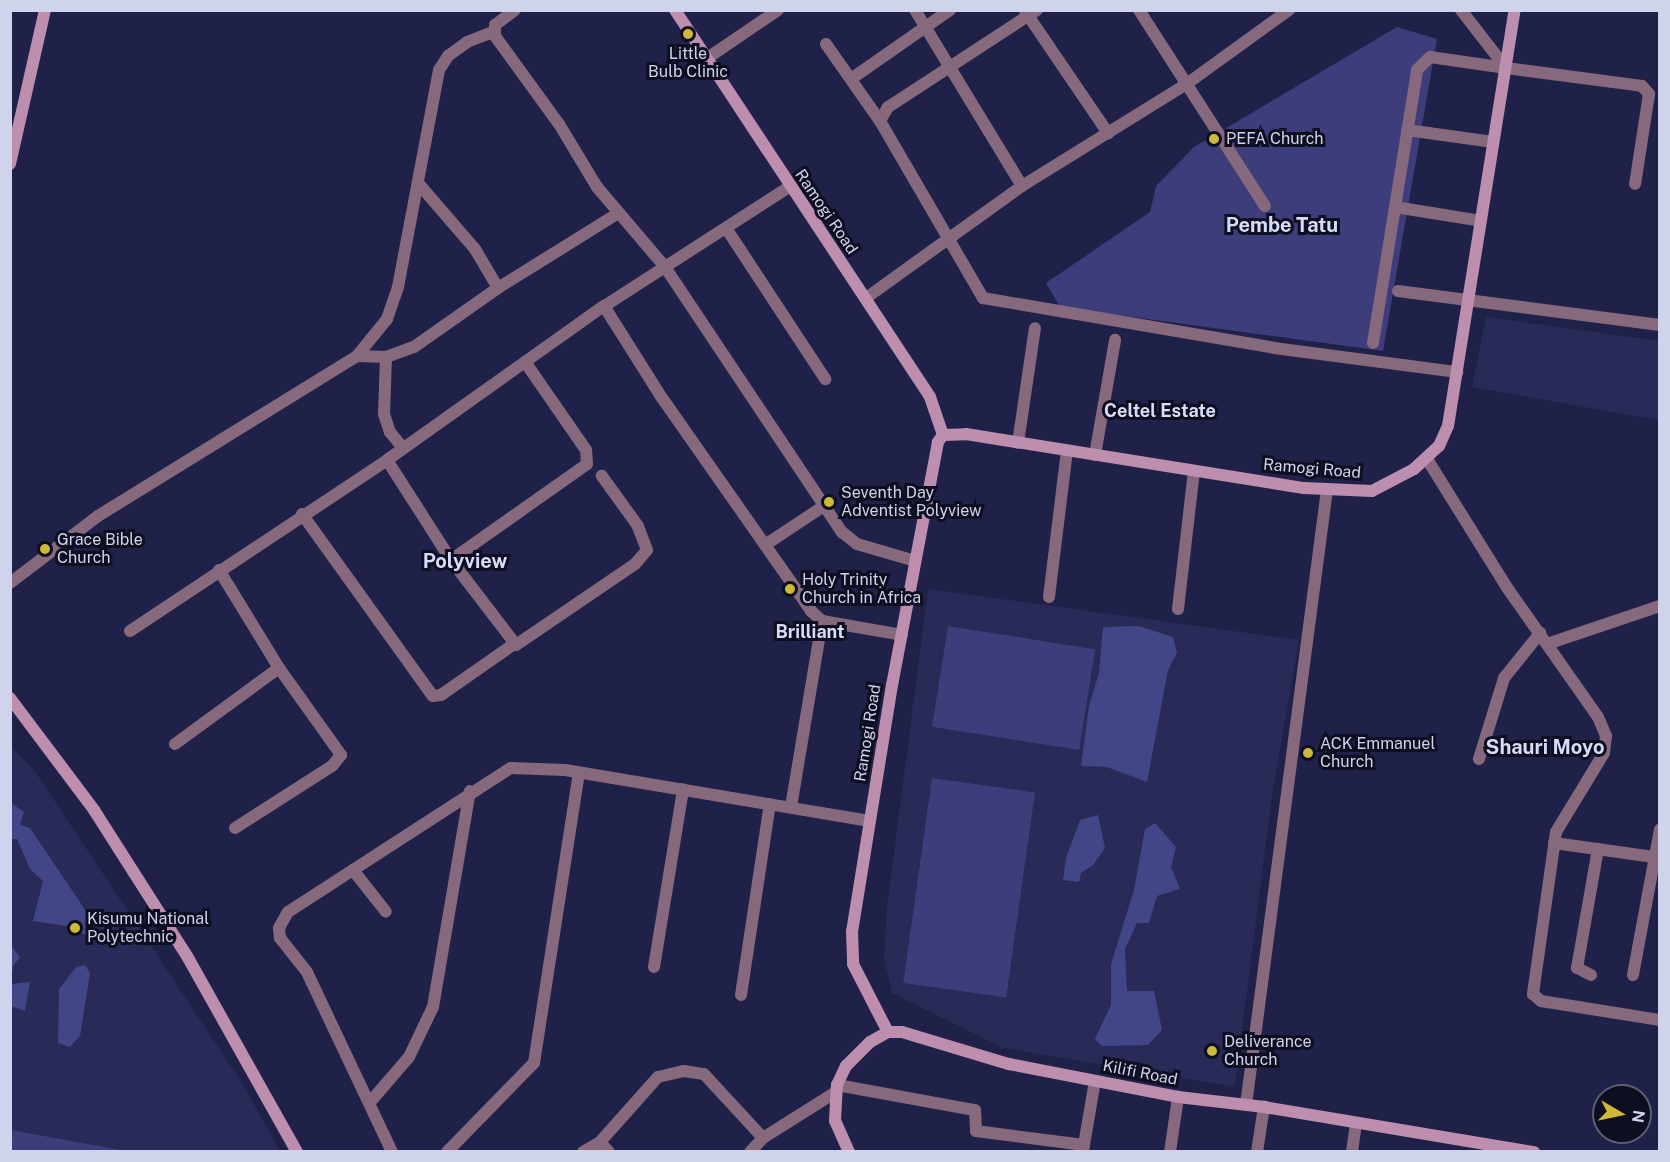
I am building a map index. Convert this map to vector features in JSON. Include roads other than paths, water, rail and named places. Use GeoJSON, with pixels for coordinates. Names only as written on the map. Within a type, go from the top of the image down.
{"type":"FeatureCollection","features":[{"type":"Feature","properties":{"kind":"street"},"geometry":{"type":"LineString","coordinates":[[10,164],[24,88],[45,10]]}},
{"type":"Feature","properties":{"kind":"street"},"geometry":{"type":"LineString","coordinates":[[10,583],[98,516],[357,356],[387,319],[392,304],[439,70],[448,56],[467,42],[493,32],[498,22],[515,10]]}},
{"type":"Feature","properties":{"kind":"street","name":"Ramogi Road"},"geometry":{"type":"LineString","coordinates":[[675,10],[789,186],[930,396],[944,435]]}},
{"type":"Feature","properties":{"kind":"street"},"geometry":{"type":"LineString","coordinates":[[706,59],[778,10]]}},
{"type":"Feature","properties":{"kind":"street"},"geometry":{"type":"LineString","coordinates":[[915,10],[1022,186]]}},
{"type":"Feature","properties":{"kind":"street"},"geometry":{"type":"LineString","coordinates":[[851,80],[950,10]]}},
{"type":"Feature","properties":{"kind":"street"},"geometry":{"type":"LineString","coordinates":[[1140,10],[1265,206]]}},
{"type":"Feature","properties":{"kind":"street"},"geometry":{"type":"LineString","coordinates":[[866,298],[1022,186],[1188,83],[1289,10]]}},
{"type":"Feature","properties":{"kind":"street"},"geometry":{"type":"LineString","coordinates":[[1461,10],[1506,68]]}},
{"type":"Feature","properties":{"kind":"street","name":"Ramogi Road"},"geometry":{"type":"LineString","coordinates":[[944,435],[1018,443],[1328,490],[1372,491],[1386,487],[1427,459],[1439,446],[1448,426],[1515,10]]}},
{"type":"Feature","properties":{"kind":"street"},"geometry":{"type":"LineString","coordinates":[[880,121],[888,107],[1030,12],[1108,133]]}},
{"type":"Feature","properties":{"kind":"street"},"geometry":{"type":"LineString","coordinates":[[493,32],[617,214],[665,267],[824,506],[852,542],[915,561]]}},
{"type":"Feature","properties":{"kind":"street"},"geometry":{"type":"LineString","coordinates":[[826,44],[880,121],[980,295],[990,302],[1274,348],[1457,372]]}},
{"type":"Feature","properties":{"kind":"street"},"geometry":{"type":"LineString","coordinates":[[1373,343],[1417,70],[1424,60],[1430,57],[1642,86],[1649,94],[1635,184]]}},
{"type":"Feature","properties":{"kind":"street"},"geometry":{"type":"LineString","coordinates":[[1407,130],[1493,142]]}},
{"type":"Feature","properties":{"kind":"street"},"geometry":{"type":"LineString","coordinates":[[418,183],[475,249],[498,288]]}},
{"type":"Feature","properties":{"kind":"street"},"geometry":{"type":"LineString","coordinates":[[130,631],[302,514],[387,460],[604,306],[789,186]]}},
{"type":"Feature","properties":{"kind":"street"},"geometry":{"type":"LineString","coordinates":[[1395,207],[1481,221]]}},
{"type":"Feature","properties":{"kind":"street"},"geometry":{"type":"LineString","coordinates":[[357,356],[386,357],[414,347],[498,288],[617,214]]}},
{"type":"Feature","properties":{"kind":"street"},"geometry":{"type":"LineString","coordinates":[[726,228],[825,379]]}},
{"type":"Feature","properties":{"kind":"street"},"geometry":{"type":"LineString","coordinates":[[1398,291],[1659,325]]}},
{"type":"Feature","properties":{"kind":"street"},"geometry":{"type":"LineString","coordinates":[[604,306],[666,404],[765,545],[822,621],[902,635]]}},
{"type":"Feature","properties":{"kind":"street"},"geometry":{"type":"LineString","coordinates":[[1018,443],[1035,328]]}},
{"type":"Feature","properties":{"kind":"street"},"geometry":{"type":"LineString","coordinates":[[1095,455],[1115,340]]}},
{"type":"Feature","properties":{"kind":"street"},"geometry":{"type":"LineString","coordinates":[[386,357],[384,414],[390,432],[404,448]]}},
{"type":"Feature","properties":{"kind":"street"},"geometry":{"type":"LineString","coordinates":[[451,560],[587,464],[586,450],[525,362]]}},
{"type":"Feature","properties":{"kind":"street","name":"Ramogi Road"},"geometry":{"type":"LineString","coordinates":[[888,1032],[853,964],[851,945],[870,820],[915,561],[938,442],[944,435]]}},
{"type":"Feature","properties":{"kind":"street"},"geometry":{"type":"LineString","coordinates":[[1049,597],[1067,451]]}},
{"type":"Feature","properties":{"kind":"street"},"geometry":{"type":"LineString","coordinates":[[1427,459],[1539,633],[1598,717],[1607,744],[1556,832],[1534,979],[1535,999],[1659,1020]]}},
{"type":"Feature","properties":{"kind":"street"},"geometry":{"type":"LineString","coordinates":[[387,460],[451,560],[514,644]]}},
{"type":"Feature","properties":{"kind":"street"},"geometry":{"type":"LineString","coordinates":[[1178,609],[1194,471]]}},
{"type":"Feature","properties":{"kind":"street"},"geometry":{"type":"LineString","coordinates":[[302,514],[433,696],[441,695],[634,564],[647,550],[638,526],[602,476]]}},
{"type":"Feature","properties":{"kind":"street"},"geometry":{"type":"LineString","coordinates":[[1246,1104],[1328,490]]}},
{"type":"Feature","properties":{"kind":"street"},"geometry":{"type":"LineString","coordinates":[[765,545],[824,506]]}},
{"type":"Feature","properties":{"kind":"street"},"geometry":{"type":"LineString","coordinates":[[219,570],[279,668],[340,755],[332,766],[235,828]]}},
{"type":"Feature","properties":{"kind":"street"},"geometry":{"type":"LineString","coordinates":[[1547,644],[1659,606]]}},
{"type":"Feature","properties":{"kind":"street"},"geometry":{"type":"LineString","coordinates":[[791,807],[822,621]]}},
{"type":"Feature","properties":{"kind":"street"},"geometry":{"type":"LineString","coordinates":[[1479,759],[1504,678],[1539,633]]}},
{"type":"Feature","properties":{"kind":"street"},"geometry":{"type":"LineString","coordinates":[[175,744],[279,668]]}},
{"type":"Feature","properties":{"kind":"street"},"geometry":{"type":"LineString","coordinates":[[10,698],[94,810],[187,956],[297,1152]]}},
{"type":"Feature","properties":{"kind":"street"},"geometry":{"type":"LineString","coordinates":[[392,1152],[371,1101],[307,972],[280,938],[279,928],[288,912],[470,791],[511,768],[579,772],[870,820]]}},
{"type":"Feature","properties":{"kind":"street"},"geometry":{"type":"LineString","coordinates":[[447,1152],[534,1064],[579,772]]}},
{"type":"Feature","properties":{"kind":"street"},"geometry":{"type":"LineString","coordinates":[[654,967],[682,789]]}},
{"type":"Feature","properties":{"kind":"street"},"geometry":{"type":"LineString","coordinates":[[371,1101],[409,1057],[433,1007],[470,791]]}},
{"type":"Feature","properties":{"kind":"street"},"geometry":{"type":"LineString","coordinates":[[741,994],[770,804]]}},
{"type":"Feature","properties":{"kind":"street"},"geometry":{"type":"LineString","coordinates":[[1632,975],[1659,829]]}},
{"type":"Feature","properties":{"kind":"street"},"geometry":{"type":"LineString","coordinates":[[1554,843],[1654,857]]}},
{"type":"Feature","properties":{"kind":"street"},"geometry":{"type":"LineString","coordinates":[[1591,975],[1576,968],[1598,849]]}},
{"type":"Feature","properties":{"kind":"street"},"geometry":{"type":"LineString","coordinates":[[353,870],[386,912]]}},
{"type":"Feature","properties":{"kind":"street"},"geometry":{"type":"LineString","coordinates":[[849,1152],[835,1121],[837,1088],[846,1066],[870,1042],[888,1032]]}},
{"type":"Feature","properties":{"kind":"street","name":"Kilifi Road"},"geometry":{"type":"LineString","coordinates":[[888,1032],[902,1032],[1009,1064],[1178,1097],[1246,1104],[1534,1152]]}},
{"type":"Feature","properties":{"kind":"street"},"geometry":{"type":"LineString","coordinates":[[583,1152],[600,1142],[658,1077],[684,1071],[704,1074],[763,1138]]}},
{"type":"Feature","properties":{"kind":"street"},"geometry":{"type":"LineString","coordinates":[[750,1152],[763,1138],[837,1088],[975,1110],[976,1131],[1084,1148],[1095,1081]]}},
{"type":"Feature","properties":{"kind":"street"},"geometry":{"type":"LineString","coordinates":[[1170,1152],[1178,1097]]}},
{"type":"Feature","properties":{"kind":"street"},"geometry":{"type":"LineString","coordinates":[[1257,1152],[1264,1107]]}},
{"type":"Feature","properties":{"kind":"street"},"geometry":{"type":"LineString","coordinates":[[1352,1152],[1356,1123]]}},
{"type":"Feature","properties":{"kind":"street"},"geometry":{"type":"LineString","coordinates":[[600,1142],[609,1152]]}},
{"type":"Feature","properties":{"kind":"place","name":"Little Bulb Clinic"},"geometry":{"type":"Point","coordinates":[688,34]}},
{"type":"Feature","properties":{"kind":"place","name":"PEFA Church"},"geometry":{"type":"Point","coordinates":[1214,139]}},
{"type":"Feature","properties":{"kind":"place","name":"Seventh Day Adventist Polyview"},"geometry":{"type":"Point","coordinates":[829,502]}},
{"type":"Feature","properties":{"kind":"place","name":"Grace Bible Church"},"geometry":{"type":"Point","coordinates":[45,549]}},
{"type":"Feature","properties":{"kind":"place","name":"Holy Trinity Church in Africa"},"geometry":{"type":"Point","coordinates":[790,589]}},
{"type":"Feature","properties":{"kind":"place","name":"ACK Emmanuel Church"},"geometry":{"type":"Point","coordinates":[1308,753]}},
{"type":"Feature","properties":{"kind":"place","name":"Kisumu National Polytechnic"},"geometry":{"type":"Point","coordinates":[75,928]}},
{"type":"Feature","properties":{"kind":"place","name":"Deliverance Church"},"geometry":{"type":"Point","coordinates":[1212,1051]}},
{"type":"Feature","properties":{"kind":"district","name":"Pembe Tatu"},"geometry":{"type":"Point","coordinates":[1282,225]}},
{"type":"Feature","properties":{"kind":"district","name":"Celtel Estate"},"geometry":{"type":"Point","coordinates":[1160,411]}},
{"type":"Feature","properties":{"kind":"district","name":"Polyview"},"geometry":{"type":"Point","coordinates":[465,561]}},
{"type":"Feature","properties":{"kind":"district","name":"Brilliant"},"geometry":{"type":"Point","coordinates":[810,632]}},
{"type":"Feature","properties":{"kind":"district","name":"Shauri Moyo"},"geometry":{"type":"Point","coordinates":[1545,747]}}]}
